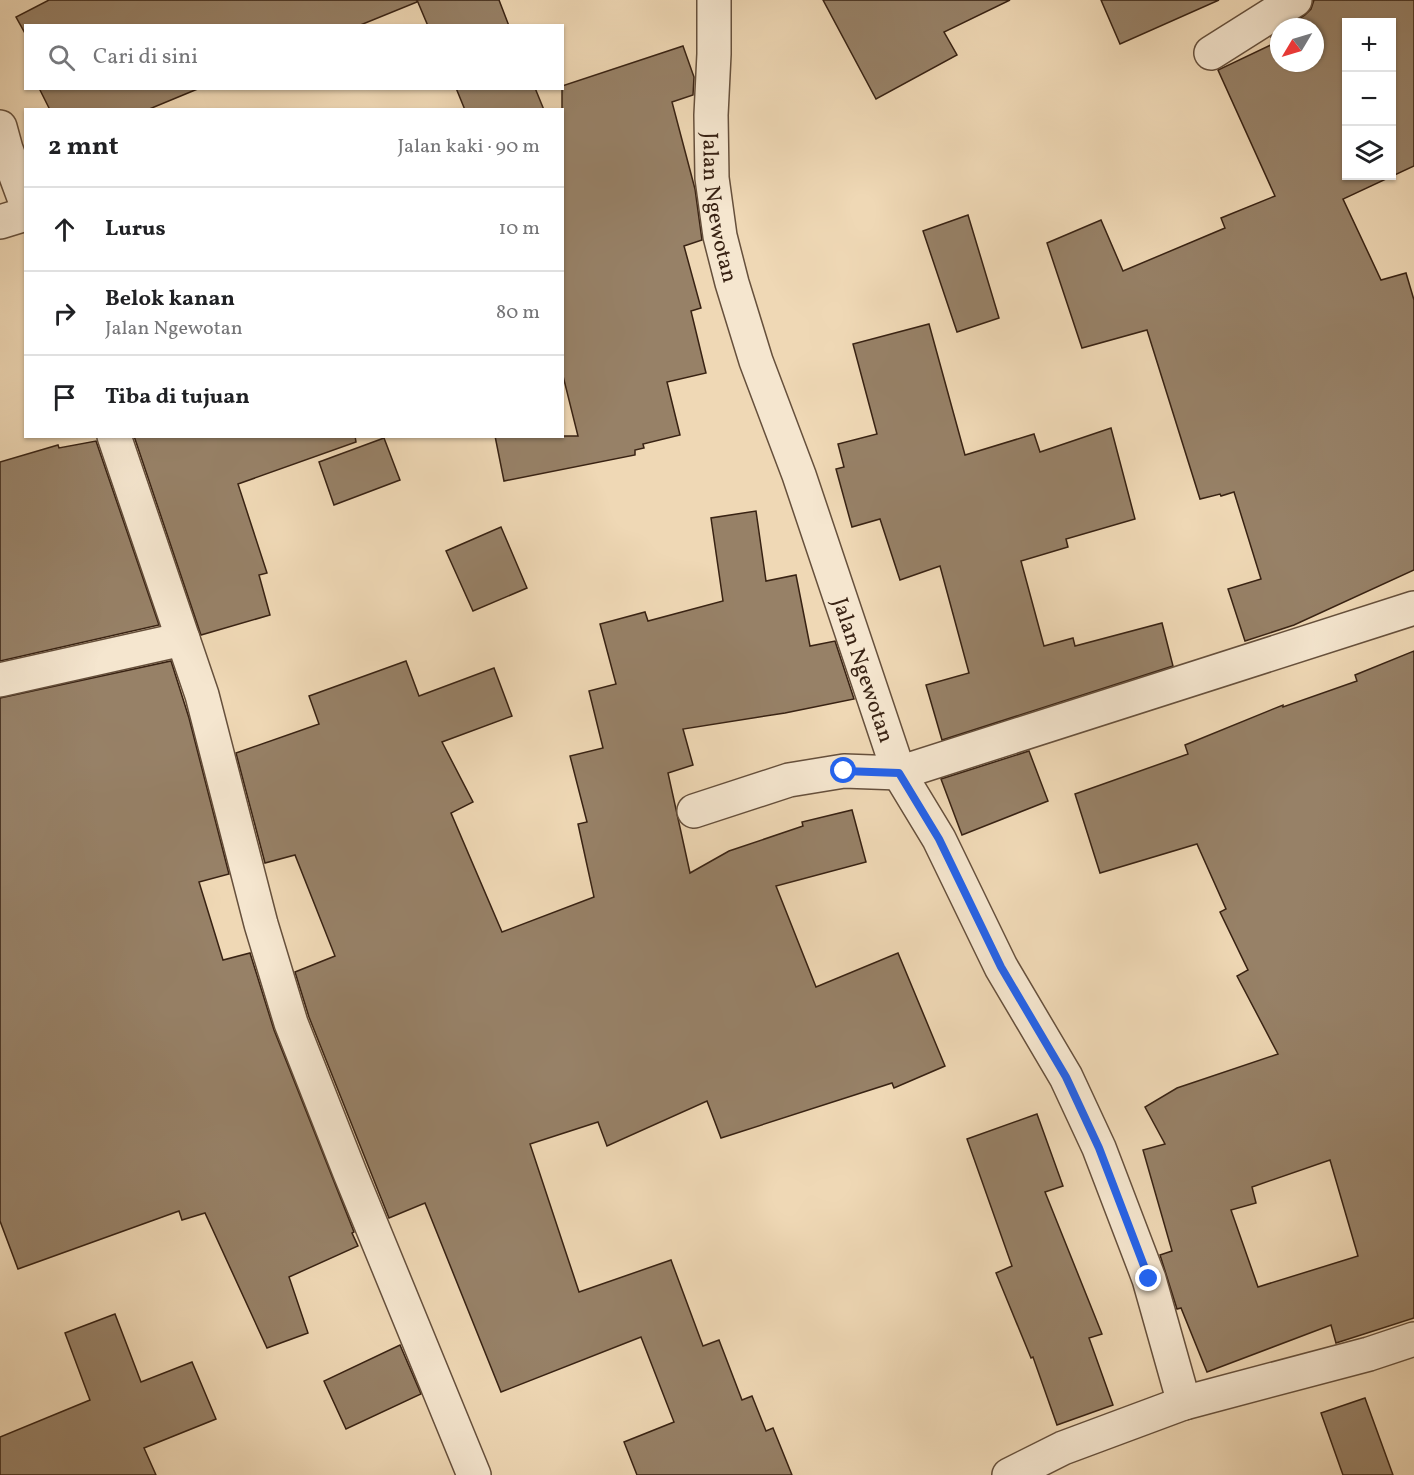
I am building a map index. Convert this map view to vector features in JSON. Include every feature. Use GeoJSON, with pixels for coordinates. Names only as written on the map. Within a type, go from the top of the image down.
{"type":"FeatureCollection","features":[{"type":"Feature","properties":{"kind":"street","name":"Jalan Ngewotan"},"geometry":{"type":"LineString","coordinates":[[714,0],[712,178],[720,236],[756,361],[800,475],[899,773],[939,839],[1001,967],[1066,1077],[1099,1148],[1149,1279],[1184,1403]]}},
{"type":"Feature","properties":{"kind":"street"},"geometry":{"type":"LineString","coordinates":[[1211,53],[1295,0]]}},
{"type":"Feature","properties":{"kind":"street"},"geometry":{"type":"LineString","coordinates":[[0,127],[24,198]]}},
{"type":"Feature","properties":{"kind":"street"},"geometry":{"type":"LineString","coordinates":[[0,222],[24,215]]}},
{"type":"Feature","properties":{"kind":"street"},"geometry":{"type":"LineString","coordinates":[[115,438],[202,695],[261,924],[291,1023],[474,1475]]}},
{"type":"Feature","properties":{"kind":"street"},"geometry":{"type":"LineString","coordinates":[[694,811],[789,780],[844,771],[899,773],[1414,608]]}},
{"type":"Feature","properties":{"kind":"street"},"geometry":{"type":"LineString","coordinates":[[0,680],[183,639]]}},
{"type":"Feature","properties":{"kind":"street"},"geometry":{"type":"LineString","coordinates":[[1009,1475],[1063,1448],[1184,1403],[1369,1354],[1414,1339]]}},
{"type":"Feature","properties":{"kind":"building"},"geometry":{"type":"Polygon","coordinates":[[[49,0],[417,0],[417,2],[363,24],[24,24],[24,31],[16,17],[49,0]]]}},
{"type":"Feature","properties":{"kind":"building"},"geometry":{"type":"Polygon","coordinates":[[[417,0],[499,0],[508,24],[427,24],[417,0]]]}},
{"type":"Feature","properties":{"kind":"building"},"geometry":{"type":"Polygon","coordinates":[[[823,0],[1010,0],[944,32],[957,55],[876,99],[823,0]]]}},
{"type":"Feature","properties":{"kind":"building"},"geometry":{"type":"Polygon","coordinates":[[[1101,0],[1219,0],[1120,44],[1101,0]]]}},
{"type":"Feature","properties":{"kind":"building"},"geometry":{"type":"Polygon","coordinates":[[[1314,0],[1414,0],[1414,166],[1396,174],[1396,18],[1342,18],[1342,180],[1384,180],[1343,199],[1381,280],[1406,273],[1414,300],[1414,570],[1294,625],[1245,641],[1228,589],[1261,579],[1234,492],[1200,499],[1147,330],[1082,348],[1047,243],[1101,220],[1123,271],[1225,228],[1221,218],[1275,196],[1218,70],[1270,45],[1270,72],[1324,72],[1324,18],[1300,18],[1311,9],[1314,0]]]}},
{"type":"Feature","properties":{"kind":"building"},"geometry":{"type":"Polygon","coordinates":[[[683,46],[694,77],[693,95],[672,102],[695,189],[702,240],[684,246],[701,308],[691,311],[706,373],[667,382],[680,435],[643,444],[644,448],[635,450],[635,455],[504,481],[495,438],[578,436],[564,380],[564,108],[562,108],[562,90],[564,90],[564,85],[683,46]]]}},
{"type":"Feature","properties":{"kind":"building"},"geometry":{"type":"Polygon","coordinates":[[[40,90],[195,90],[152,108],[49,108],[40,90]]]}},
{"type":"Feature","properties":{"kind":"building"},"geometry":{"type":"Polygon","coordinates":[[[457,90],[536,90],[543,108],[464,108],[457,90]]]}},
{"type":"Feature","properties":{"kind":"building"},"geometry":{"type":"Polygon","coordinates":[[[968,215],[999,318],[957,332],[923,231],[968,215]]]}},
{"type":"Feature","properties":{"kind":"building"},"geometry":{"type":"Polygon","coordinates":[[[929,324],[965,455],[1034,434],[1040,452],[1111,428],[1135,519],[1066,539],[1068,547],[1021,561],[1044,646],[1073,638],[1075,646],[1162,623],[1173,666],[942,740],[926,685],[969,673],[940,566],[900,580],[880,519],[852,527],[836,469],[844,467],[838,444],[877,434],[853,344],[929,324]]]}},
{"type":"Feature","properties":{"kind":"building"},"geometry":{"type":"Polygon","coordinates":[[[135,438],[355,438],[356,442],[238,484],[267,573],[259,575],[270,615],[201,635],[135,438]]]}},
{"type":"Feature","properties":{"kind":"building"},"geometry":{"type":"Polygon","coordinates":[[[384,438],[400,480],[334,505],[319,462],[384,438]]]}},
{"type":"Feature","properties":{"kind":"building"},"geometry":{"type":"Polygon","coordinates":[[[96,441],[159,625],[0,661],[0,462],[58,445],[59,448],[96,441]]]}},
{"type":"Feature","properties":{"kind":"building"},"geometry":{"type":"Polygon","coordinates":[[[756,511],[766,581],[796,575],[810,646],[835,641],[854,699],[785,713],[683,729],[693,765],[668,773],[690,873],[729,851],[803,826],[802,822],[852,810],[866,862],[776,886],[816,987],[898,953],[945,1066],[894,1088],[892,1083],[721,1138],[707,1101],[607,1146],[598,1122],[530,1144],[579,1292],[671,1260],[703,1346],[719,1340],[742,1400],[752,1396],[766,1431],[773,1428],[792,1475],[637,1475],[624,1442],[674,1422],[641,1337],[501,1392],[425,1203],[389,1218],[309,1017],[295,972],[335,956],[295,855],[265,863],[236,753],[319,724],[309,696],[406,661],[419,696],[494,668],[512,716],[442,742],[473,802],[451,813],[502,932],[594,897],[578,824],[587,822],[570,756],[603,748],[589,691],[616,684],[600,624],[645,612],[648,621],[723,601],[711,518],[756,511]]]}},
{"type":"Feature","properties":{"kind":"building"},"geometry":{"type":"Polygon","coordinates":[[[501,527],[527,588],[473,611],[446,551],[501,527]]]}},
{"type":"Feature","properties":{"kind":"building"},"geometry":{"type":"Polygon","coordinates":[[[1414,651],[1414,1318],[1336,1343],[1331,1325],[1207,1372],[1181,1308],[1177,1309],[1160,1255],[1172,1251],[1143,1150],[1165,1144],[1145,1107],[1177,1088],[1278,1054],[1237,976],[1248,970],[1220,912],[1226,909],[1197,844],[1100,873],[1075,794],[1188,754],[1185,745],[1283,705],[1283,707],[1357,681],[1355,675],[1414,651]],[[1330,1160],[1252,1187],[1256,1203],[1231,1210],[1258,1287],[1358,1256],[1330,1160]]]}},
{"type":"Feature","properties":{"kind":"building"},"geometry":{"type":"Polygon","coordinates":[[[171,661],[189,718],[229,874],[199,882],[223,960],[250,953],[274,1030],[358,1246],[289,1277],[308,1333],[267,1348],[205,1213],[182,1220],[179,1211],[18,1269],[0,1221],[0,698],[171,661]]]}},
{"type":"Feature","properties":{"kind":"building"},"geometry":{"type":"Polygon","coordinates":[[[1029,751],[1048,801],[962,835],[941,779],[1029,751]]]}},
{"type":"Feature","properties":{"kind":"building"},"geometry":{"type":"Polygon","coordinates":[[[1037,1114],[1063,1186],[1045,1192],[1102,1334],[1089,1338],[1113,1405],[1057,1425],[1033,1357],[1031,1358],[996,1273],[1012,1266],[967,1139],[1037,1114]]]}},
{"type":"Feature","properties":{"kind":"building"},"geometry":{"type":"Polygon","coordinates":[[[115,1314],[141,1382],[192,1362],[216,1419],[144,1448],[156,1475],[0,1475],[0,1437],[90,1400],[65,1333],[115,1314]]]}},
{"type":"Feature","properties":{"kind":"building"},"geometry":{"type":"Polygon","coordinates":[[[400,1345],[421,1394],[346,1429],[324,1381],[400,1345]]]}},
{"type":"Feature","properties":{"kind":"building"},"geometry":{"type":"Polygon","coordinates":[[[1365,1398],[1393,1475],[1343,1475],[1321,1413],[1365,1398]]]}},
{"type":"Feature","properties":{"kind":"route"},"geometry":{"type":"LineString","coordinates":[[844,771],[899,773],[939,839],[1001,967],[1066,1077],[1099,1148],[1149,1279]]}}]}
